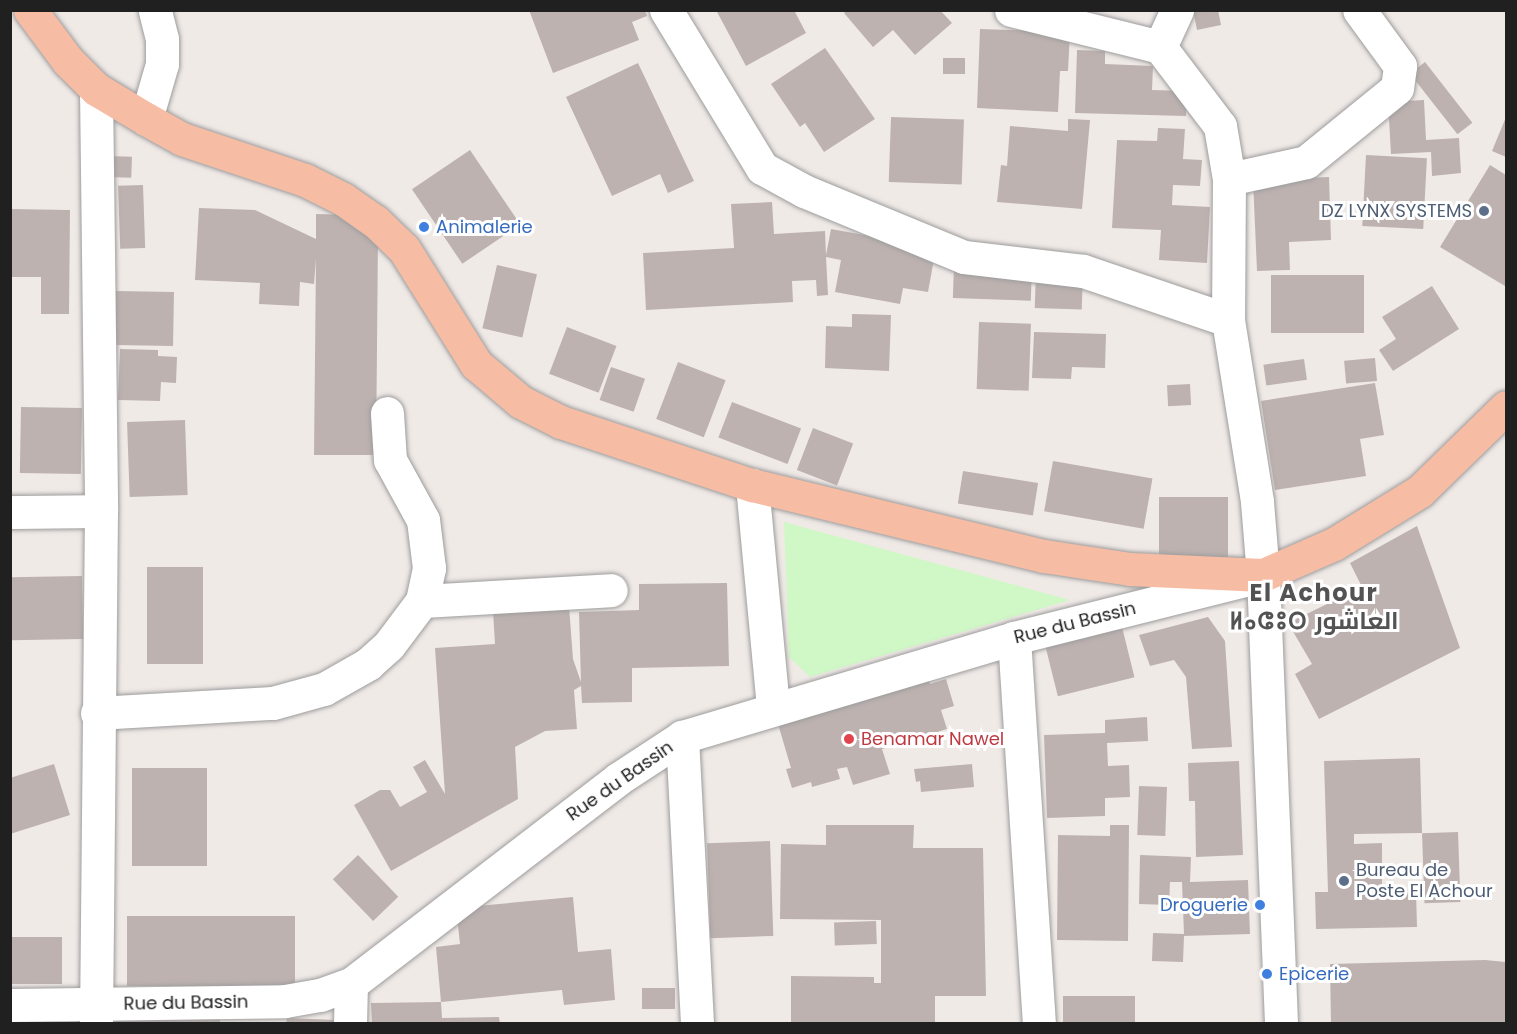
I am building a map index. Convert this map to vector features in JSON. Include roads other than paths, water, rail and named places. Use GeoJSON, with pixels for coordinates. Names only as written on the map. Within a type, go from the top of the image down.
{"type":"FeatureCollection","features":[{"type":"Feature","properties":{"kind":"main road"},"geometry":{"type":"LineString","coordinates":[[30,10],[68,61],[96,88],[146,119],[182,139],[305,180],[343,199],[375,221],[404,249],[476,364],[521,402],[561,422],[752,485],[1044,556],[1130,569],[1263,575],[1334,544],[1420,491],[1506,407]]}},
{"type":"Feature","properties":{"kind":"street"},"geometry":{"type":"LineString","coordinates":[[146,119],[162,64],[162,39],[155,10]]}},
{"type":"Feature","properties":{"kind":"street"},"geometry":{"type":"LineString","coordinates":[[666,10],[762,168],[804,191],[964,257],[1083,271],[1228,320]]}},
{"type":"Feature","properties":{"kind":"street"},"geometry":{"type":"LineString","coordinates":[[1011,10],[1160,47],[1220,126],[1229,179],[1228,320],[1257,502],[1263,575],[1281,1023]]}},
{"type":"Feature","properties":{"kind":"street"},"geometry":{"type":"LineString","coordinates":[[1160,47],[1177,10]]}},
{"type":"Feature","properties":{"kind":"street"},"geometry":{"type":"LineString","coordinates":[[1229,179],[1306,162],[1397,88],[1400,66],[1359,10]]}},
{"type":"Feature","properties":{"kind":"street"},"geometry":{"type":"LineString","coordinates":[[96,88],[101,511],[96,1014]]}},
{"type":"Feature","properties":{"kind":"street"},"geometry":{"type":"LineString","coordinates":[[98,713],[273,703],[324,689],[368,664],[406,625],[422,601],[429,568],[428,542],[423,520],[390,460],[387,413]]}},
{"type":"Feature","properties":{"kind":"street"},"geometry":{"type":"LineString","coordinates":[[752,485],[773,708]]}},
{"type":"Feature","properties":{"kind":"street"},"geometry":{"type":"LineString","coordinates":[[10,512],[101,511]]}},
{"type":"Feature","properties":{"kind":"street","name":"Rue du Bassin"},"geometry":{"type":"LineString","coordinates":[[10,1005],[96,1014],[285,1001],[320,995],[351,984],[618,779],[682,737],[1014,638],[1263,575]]}},
{"type":"Feature","properties":{"kind":"street"},"geometry":{"type":"LineString","coordinates":[[422,601],[611,590]]}},
{"type":"Feature","properties":{"kind":"street"},"geometry":{"type":"LineString","coordinates":[[1014,638],[1039,1023]]}},
{"type":"Feature","properties":{"kind":"street"},"geometry":{"type":"LineString","coordinates":[[682,737],[697,1023]]}},
{"type":"Feature","properties":{"kind":"street"},"geometry":{"type":"LineString","coordinates":[[350,1023],[351,984]]}},
{"type":"Feature","properties":{"kind":"place","name":"DZ LYNX SYSTEMS"},"geometry":{"type":"Point","coordinates":[1484,211]}},
{"type":"Feature","properties":{"kind":"place","name":"Animalerie"},"geometry":{"type":"Point","coordinates":[424,227]}},
{"type":"Feature","properties":{"kind":"place","name":"Benamar Nawel"},"geometry":{"type":"Point","coordinates":[849,739]}},
{"type":"Feature","properties":{"kind":"place","name":"Bureau de Poste El Achour"},"geometry":{"type":"Point","coordinates":[1344,881]}},
{"type":"Feature","properties":{"kind":"place","name":"Droguerie"},"geometry":{"type":"Point","coordinates":[1260,905]}},
{"type":"Feature","properties":{"kind":"place","name":"Epicerie"},"geometry":{"type":"Point","coordinates":[1267,974]}},
{"type":"Feature","properties":{"kind":"district","name":"El Achour ⵍⴰⵛⵓⵔ العاشور"},"geometry":{"type":"Point","coordinates":[1314,607]}}]}
